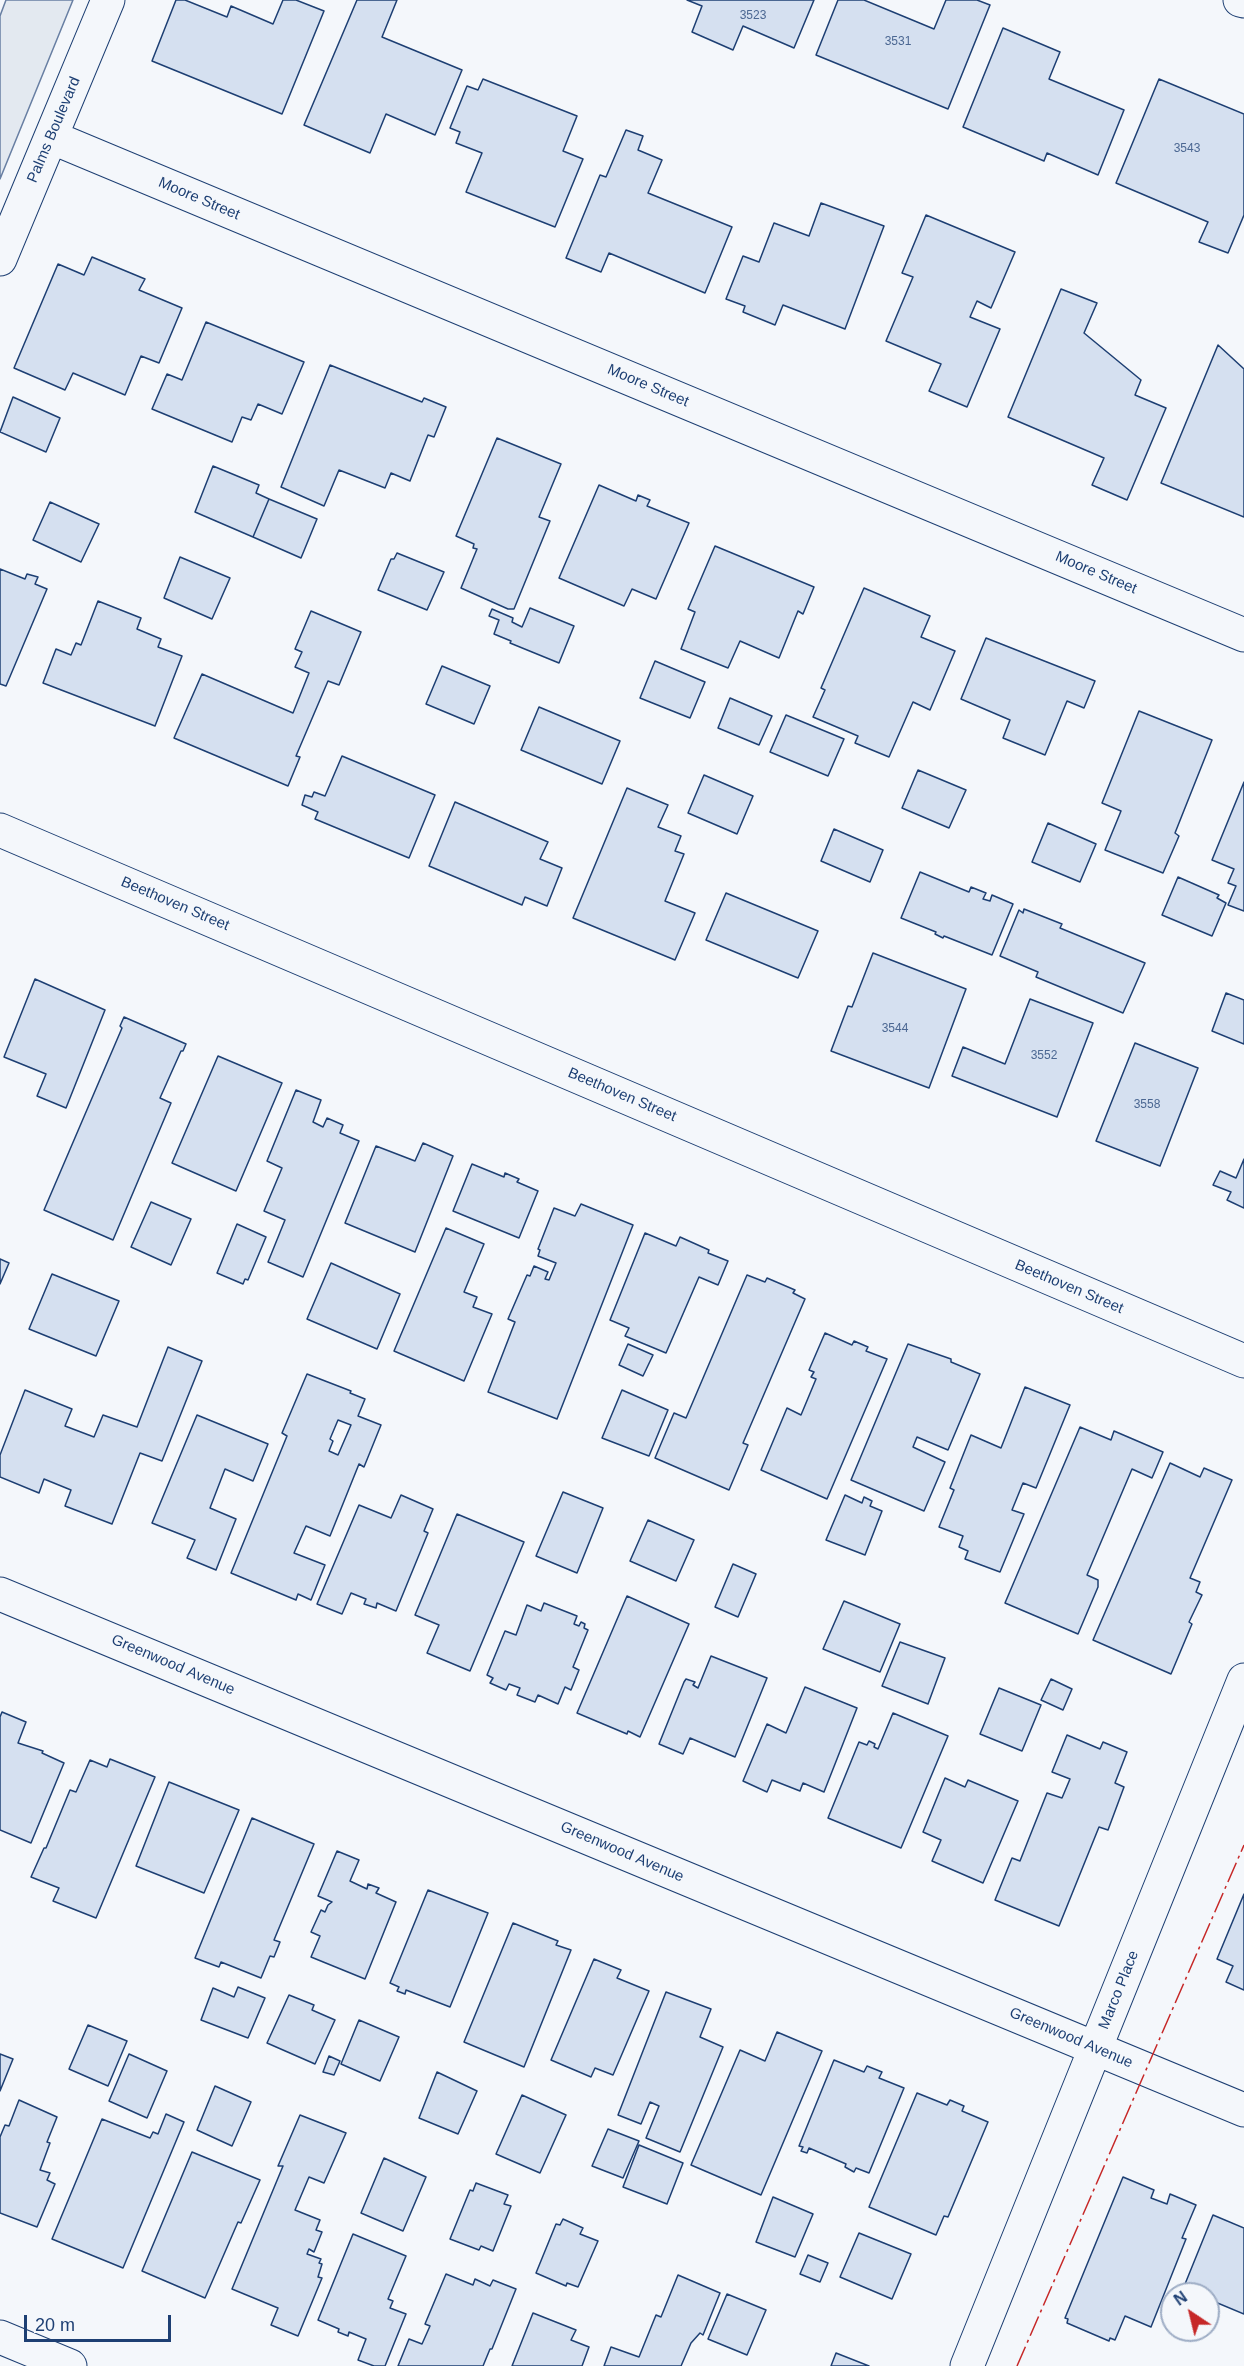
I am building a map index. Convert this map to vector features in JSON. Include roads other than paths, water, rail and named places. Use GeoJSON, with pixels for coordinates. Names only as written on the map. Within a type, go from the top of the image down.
{"type":"FeatureCollection","features":[{"type":"Feature","properties":{"kind":"street","name":"Palms Boulevard"},"geometry":{"type":"LineString","coordinates":[[0,259],[108,0]]}},
{"type":"Feature","properties":{"kind":"street","name":"Moore Street"},"geometry":{"type":"LineString","coordinates":[[51,137],[1244,635]]}},
{"type":"Feature","properties":{"kind":"street","name":"Beethoven Street"},"geometry":{"type":"LineString","coordinates":[[0,830],[1244,1361]]}},
{"type":"Feature","properties":{"kind":"street","name":"Greenwood Avenue"},"geometry":{"type":"LineString","coordinates":[[0,1593],[1244,2110]]}},
{"type":"Feature","properties":{"kind":"street","name":"Marco Place"},"geometry":{"type":"LineString","coordinates":[[967,2366],[1244,1680]]}},
{"type":"Feature","properties":{"kind":"street"},"geometry":{"type":"LineString","coordinates":[[0,2337],[70,2366]]}}]}
